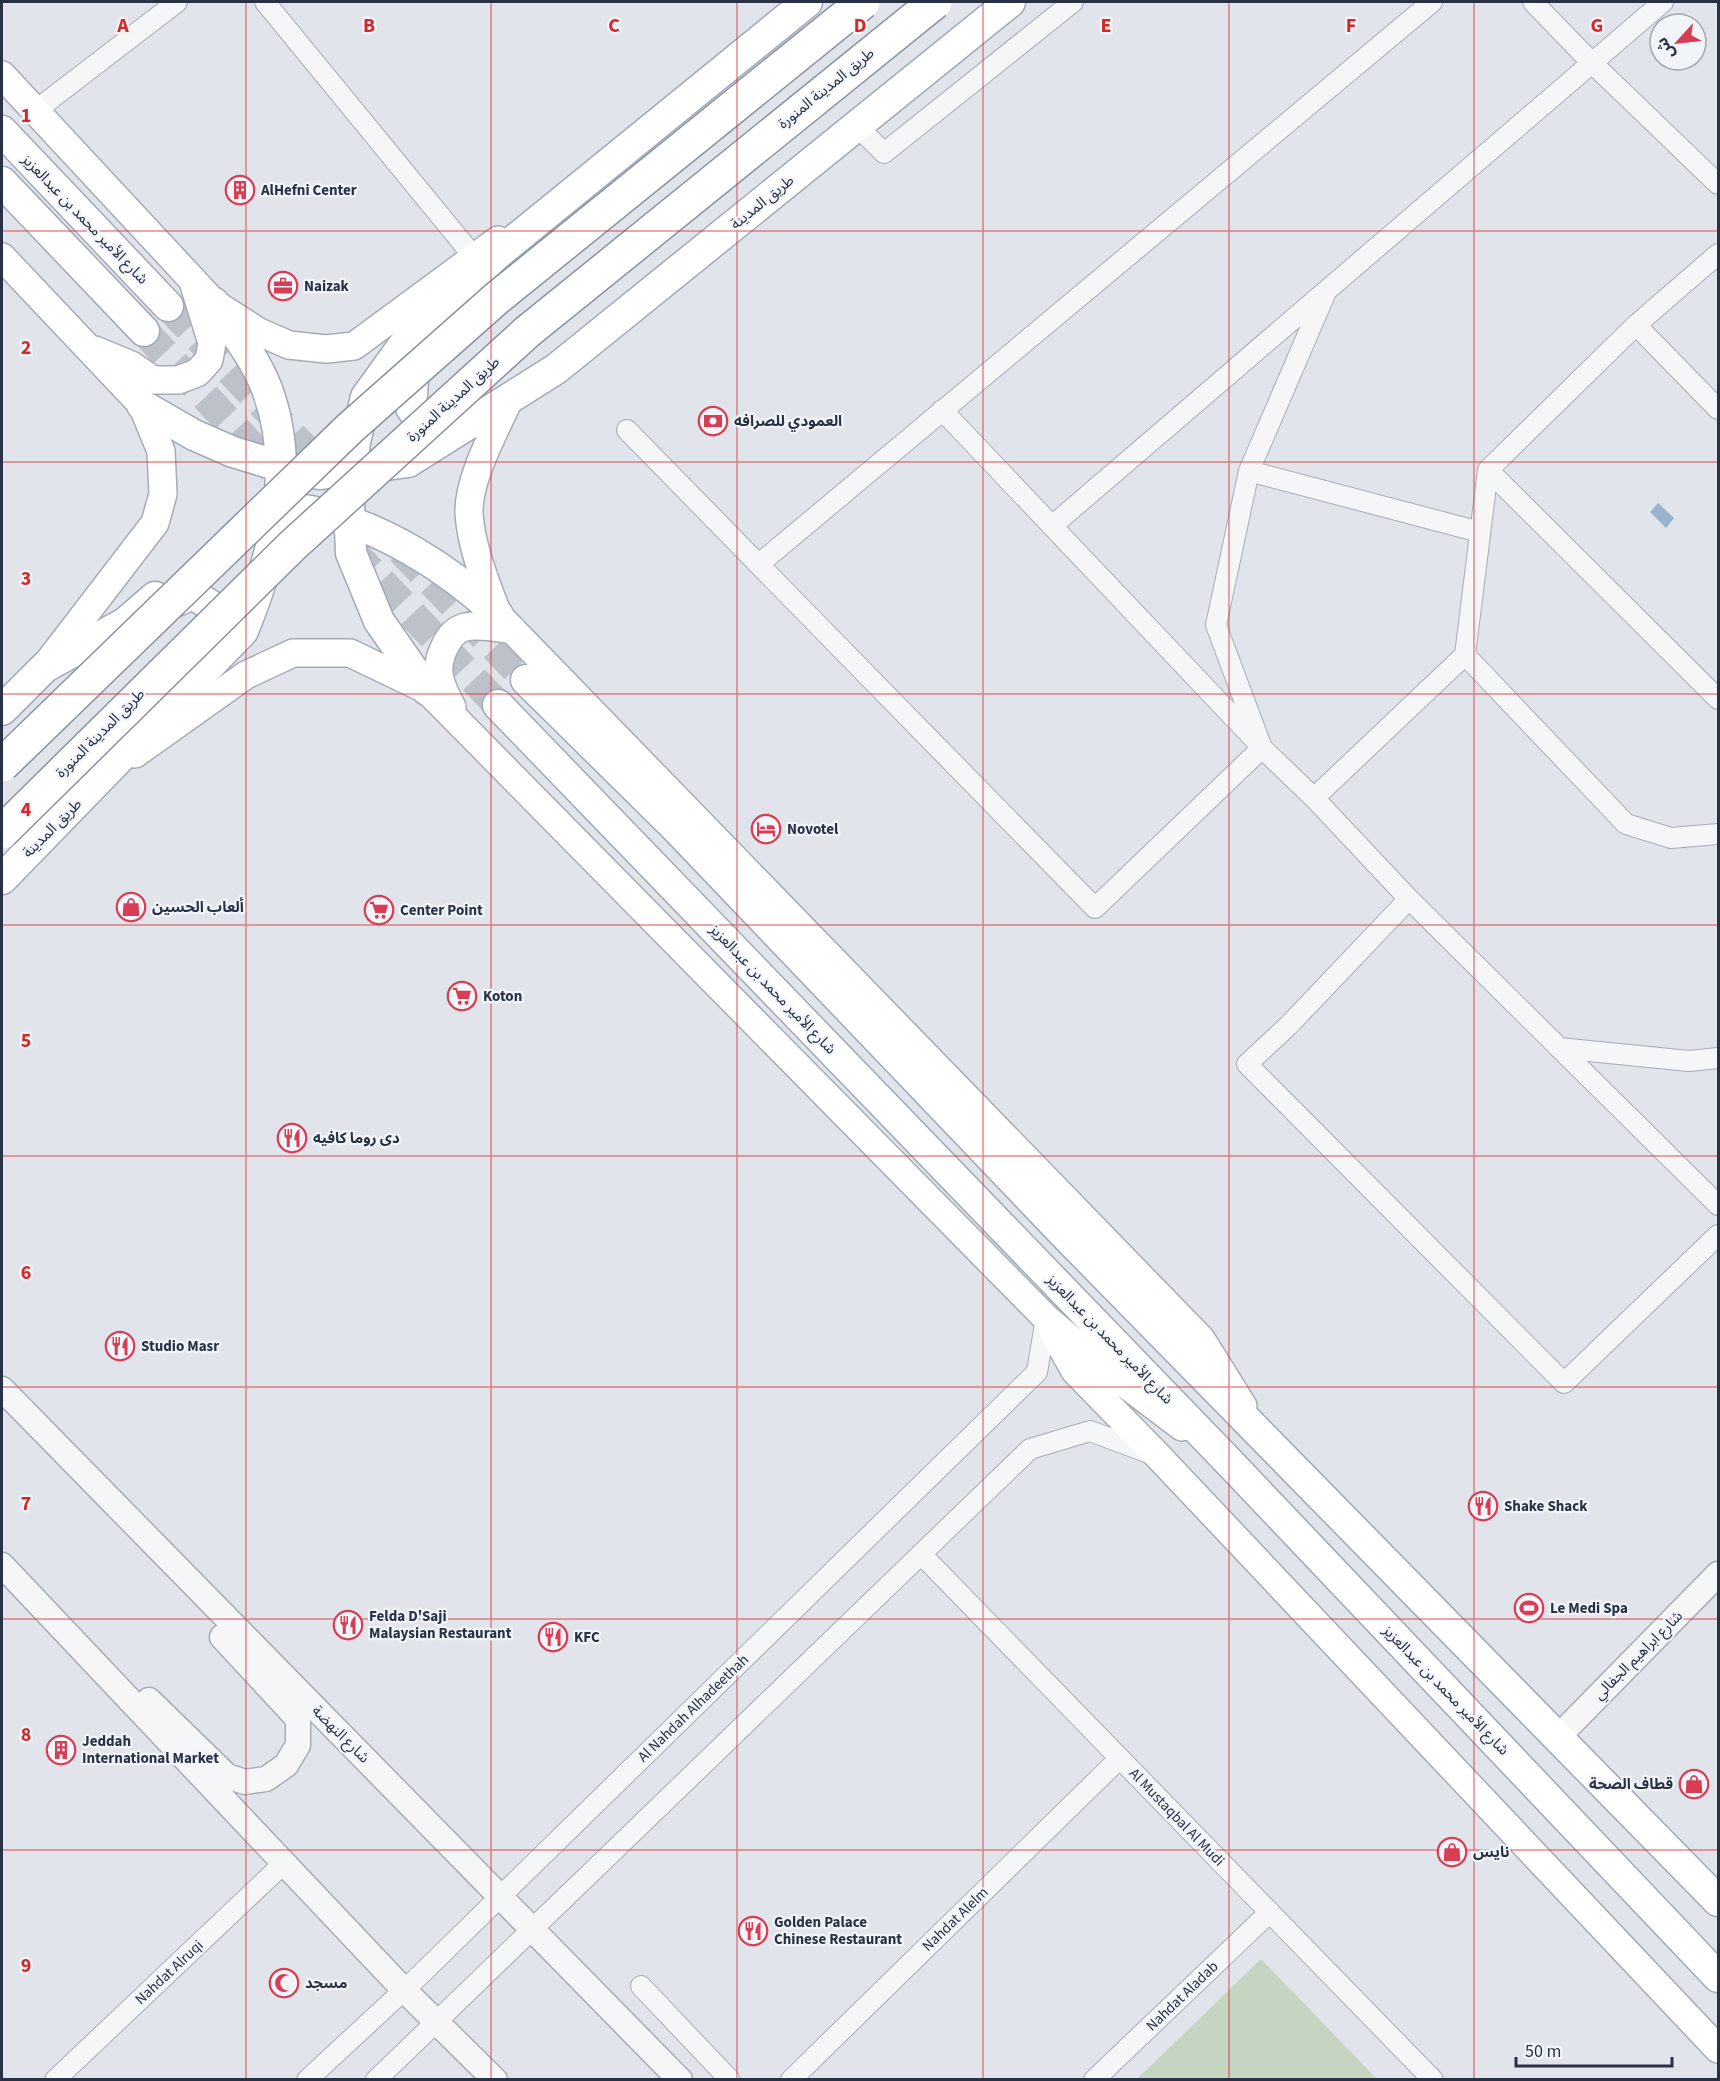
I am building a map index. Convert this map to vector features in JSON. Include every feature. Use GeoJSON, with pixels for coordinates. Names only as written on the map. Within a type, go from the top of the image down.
{"type":"FeatureCollection","features":[{"type":"Feature","properties":{"kind":"highway"},"geometry":{"type":"LineString","coordinates":[[2,765],[350,429],[462,328],[863,2]]}},
{"type":"Feature","properties":{"kind":"highway","name":"طريق المدينة المنورة"},"geometry":{"type":"LineString","coordinates":[[2,832],[292,546],[527,332],[935,2]]}},
{"type":"Feature","properties":{"kind":"main road"},"geometry":{"type":"LineString","coordinates":[[214,303],[259,332],[289,345],[326,349],[354,346],[485,256],[588,179],[807,2]]}},
{"type":"Feature","properties":{"kind":"main road","name":"طريق المدينة"},"geometry":{"type":"LineString","coordinates":[[510,397],[556,369],[1010,2]]}},
{"type":"Feature","properties":{"kind":"main road"},"geometry":{"type":"LineString","coordinates":[[2,75],[214,303],[249,353],[267,388],[278,425],[280,467],[280,512],[273,544],[243,631],[185,689]]}},
{"type":"Feature","properties":{"kind":"main road","name":"شارع الأمير محمد بن عبدالعزيز"},"geometry":{"type":"LineString","coordinates":[[2,132],[168,306]]}},
{"type":"Feature","properties":{"kind":"main road"},"geometry":{"type":"LineString","coordinates":[[2,182],[144,331]]}},
{"type":"Feature","properties":{"kind":"main road"},"geometry":{"type":"LineString","coordinates":[[485,256],[414,367],[411,408],[419,419],[446,426],[510,397]]}},
{"type":"Feature","properties":{"kind":"main road"},"geometry":{"type":"LineString","coordinates":[[485,256],[405,343],[366,397],[355,442],[352,471],[351,553],[379,621],[427,690],[1046,1317],[1108,1371],[1229,1462]]}},
{"type":"Feature","properties":{"kind":"main road"},"geometry":{"type":"LineString","coordinates":[[2,257],[142,405],[194,435],[233,452],[280,467],[321,474],[408,462],[510,397]]}},
{"type":"Feature","properties":{"kind":"main road"},"geometry":{"type":"LineString","coordinates":[[85,346],[131,365],[153,380],[178,380],[197,373],[209,360],[212,343],[192,279]]}},
{"type":"Feature","properties":{"kind":"main road"},"geometry":{"type":"LineString","coordinates":[[505,622],[477,553],[469,512],[476,476],[510,397]]}},
{"type":"Feature","properties":{"kind":"main road"},"geometry":{"type":"LineString","coordinates":[[2,710],[45,667],[154,523],[163,494],[160,451],[142,405]]}},
{"type":"Feature","properties":{"kind":"main road"},"geometry":{"type":"LineString","coordinates":[[125,623],[244,518],[280,512],[310,511],[350,523],[399,543],[466,585],[505,622],[1201,1339],[1259,1432]]}},
{"type":"Feature","properties":{"kind":"main road"},"geometry":{"type":"LineString","coordinates":[[45,667],[125,623],[193,594],[210,605],[216,631],[185,689]]}},
{"type":"Feature","properties":{"kind":"main road"},"geometry":{"type":"LineString","coordinates":[[462,726],[440,685],[438,660],[450,636],[465,627],[505,622]]}},
{"type":"Feature","properties":{"kind":"main road"},"geometry":{"type":"LineString","coordinates":[[102,778],[246,675],[293,653],[350,653],[427,690]]}},
{"type":"Feature","properties":{"kind":"main road"},"geometry":{"type":"LineString","coordinates":[[526,680],[675,826],[1063,1233],[1719,1901]]}},
{"type":"Feature","properties":{"kind":"main road","name":"طريق المدينة"},"geometry":{"type":"LineString","coordinates":[[2,879],[102,778],[185,689]]}},
{"type":"Feature","properties":{"kind":"main road","name":"شارع الأمير محمد بن عبدالعزيز"},"geometry":{"type":"LineString","coordinates":[[498,705],[1229,1462],[1719,1977]]}},
{"type":"Feature","properties":{"kind":"main road"},"geometry":{"type":"LineString","coordinates":[[1046,1317],[1074,1371],[1159,1457],[1719,2049]]}},
{"type":"Feature","properties":{"kind":"main road"},"geometry":{"type":"LineString","coordinates":[[1667,1993],[1719,2025]]}},
{"type":"Feature","properties":{"kind":"street"},"geometry":{"type":"LineString","coordinates":[[35,111],[177,2]]}},
{"type":"Feature","properties":{"kind":"street"},"geometry":{"type":"LineString","coordinates":[[265,2],[485,256]]}},
{"type":"Feature","properties":{"kind":"street"},"geometry":{"type":"LineString","coordinates":[[856,125],[884,153],[1073,2]]}},
{"type":"Feature","properties":{"kind":"street"},"geometry":{"type":"LineString","coordinates":[[759,564],[1432,2]]}},
{"type":"Feature","properties":{"kind":"street"},"geometry":{"type":"LineString","coordinates":[[1533,2],[1591,62],[1719,184]]}},
{"type":"Feature","properties":{"kind":"street"},"geometry":{"type":"LineString","coordinates":[[1052,526],[1663,2]]}},
{"type":"Feature","properties":{"kind":"street"},"geometry":{"type":"LineString","coordinates":[[1314,798],[1465,654],[1488,470],[1636,325],[1719,254]]}},
{"type":"Feature","properties":{"kind":"street"},"geometry":{"type":"LineString","coordinates":[[1262,748],[1216,625],[1249,471],[1328,288]]}},
{"type":"Feature","properties":{"kind":"street"},"geometry":{"type":"LineString","coordinates":[[1636,325],[1719,410]]}},
{"type":"Feature","properties":{"kind":"street"},"geometry":{"type":"LineString","coordinates":[[942,410],[1262,748],[1314,798],[1409,899],[1719,1205]]}},
{"type":"Feature","properties":{"kind":"street"},"geometry":{"type":"LineString","coordinates":[[627,430],[1095,908],[1262,748]]}},
{"type":"Feature","properties":{"kind":"street"},"geometry":{"type":"LineString","coordinates":[[1488,470],[1719,699]]}},
{"type":"Feature","properties":{"kind":"street"},"geometry":{"type":"LineString","coordinates":[[1249,471],[1480,532]]}},
{"type":"Feature","properties":{"kind":"street"},"geometry":{"type":"LineString","coordinates":[[1465,654],[1626,824],[1671,838],[1719,834]]}},
{"type":"Feature","properties":{"kind":"street"},"geometry":{"type":"LineString","coordinates":[[1409,899],[1288,1026],[1247,1064],[1564,1383],[1719,1235]]}},
{"type":"Feature","properties":{"kind":"street"},"geometry":{"type":"LineString","coordinates":[[1559,1047],[1689,1061],[1719,1058]]}},
{"type":"Feature","properties":{"kind":"street","name":"Al Nahdah Alhadeethah"},"geometry":{"type":"LineString","coordinates":[[307,2079],[404,1990],[1037,1372],[1046,1317]]}},
{"type":"Feature","properties":{"kind":"street","name":"شارع النهضة"},"geometry":{"type":"LineString","coordinates":[[6,1394],[500,1896],[525,1937],[680,2079]]}},
{"type":"Feature","properties":{"kind":"street"},"geometry":{"type":"LineString","coordinates":[[376,2079],[1030,1449],[1090,1431],[1159,1457]]}},
{"type":"Feature","properties":{"kind":"street"},"geometry":{"type":"LineString","coordinates":[[50,1618],[92,1645],[228,1776],[246,1782],[266,1779],[286,1765],[298,1745],[298,1719],[203,1615],[139,1530]]}},
{"type":"Feature","properties":{"kind":"street","name":"Al Mustaqbal Al Mudi"},"geometry":{"type":"LineString","coordinates":[[921,1554],[1433,2079]]}},
{"type":"Feature","properties":{"kind":"street"},"geometry":{"type":"LineString","coordinates":[[2,1565],[404,1990],[443,2016],[495,2079]]}},
{"type":"Feature","properties":{"kind":"street","name":"شارع ابراهيم الجفالي"},"geometry":{"type":"LineString","coordinates":[[1558,1737],[1719,1574]]}},
{"type":"Feature","properties":{"kind":"street","name":"Nahdat Alelm"},"geometry":{"type":"LineString","coordinates":[[791,2079],[1120,1758]]}},
{"type":"Feature","properties":{"kind":"street","name":"Nahdat Alruqi"},"geometry":{"type":"LineString","coordinates":[[55,2079],[283,1864]]}},
{"type":"Feature","properties":{"kind":"street","name":"Nahdat Aladab"},"geometry":{"type":"LineString","coordinates":[[1094,2079],[1270,1912]]}},
{"type":"Feature","properties":{"kind":"street"},"geometry":{"type":"LineString","coordinates":[[641,1986],[730,2079]]}},
{"type":"Feature","properties":{"kind":"green space"},"geometry":{"type":"Polygon","coordinates":[[[1261,1959],[1377,2079],[1137,2079],[1261,1959]]]}},
{"type":"Feature","properties":{"kind":"water"},"geometry":{"type":"Polygon","coordinates":[[[1658,503],[1674,518],[1666,528],[1650,512],[1658,503]]]}},
{"type":"Feature","properties":{"kind":"tunnel"},"geometry":{"type":"LineString","coordinates":[[168,306],[333,478]]}},
{"type":"Feature","properties":{"kind":"tunnel"},"geometry":{"type":"LineString","coordinates":[[144,331],[273,469]]}},
{"type":"Feature","properties":{"kind":"tunnel"},"geometry":{"type":"LineString","coordinates":[[350,549],[498,705]]}},
{"type":"Feature","properties":{"kind":"tunnel"},"geometry":{"type":"LineString","coordinates":[[401,550],[526,680]]}},
{"type":"Feature","properties":{"kind":"place","name":"AlHefni Center"},"geometry":{"type":"Point","coordinates":[240,190]}},
{"type":"Feature","properties":{"kind":"place","name":"Naizak"},"geometry":{"type":"Point","coordinates":[283,286]}},
{"type":"Feature","properties":{"kind":"place","name":"العمودي للصرافه"},"geometry":{"type":"Point","coordinates":[713,421]}},
{"type":"Feature","properties":{"kind":"place","name":"Novotel"},"geometry":{"type":"Point","coordinates":[766,829]}},
{"type":"Feature","properties":{"kind":"place","name":"ألعاب الحسين"},"geometry":{"type":"Point","coordinates":[131,907]}},
{"type":"Feature","properties":{"kind":"place","name":"Center Point"},"geometry":{"type":"Point","coordinates":[379,910]}},
{"type":"Feature","properties":{"kind":"place","name":"Koton"},"geometry":{"type":"Point","coordinates":[462,996]}},
{"type":"Feature","properties":{"kind":"place","name":"دى روما كافيه"},"geometry":{"type":"Point","coordinates":[292,1138]}},
{"type":"Feature","properties":{"kind":"place","name":"Studio Masr"},"geometry":{"type":"Point","coordinates":[120,1346]}},
{"type":"Feature","properties":{"kind":"place","name":"Shake Shack"},"geometry":{"type":"Point","coordinates":[1483,1506]}},
{"type":"Feature","properties":{"kind":"place","name":"Le Medi Spa"},"geometry":{"type":"Point","coordinates":[1529,1608]}},
{"type":"Feature","properties":{"kind":"place","name":"Felda D'Saji Malaysian Restaurant"},"geometry":{"type":"Point","coordinates":[348,1625]}},
{"type":"Feature","properties":{"kind":"place","name":"KFC"},"geometry":{"type":"Point","coordinates":[553,1637]}},
{"type":"Feature","properties":{"kind":"place","name":"Jeddah International Market"},"geometry":{"type":"Point","coordinates":[61,1750]}},
{"type":"Feature","properties":{"kind":"place","name":"قطاف الصحة"},"geometry":{"type":"Point","coordinates":[1694,1784]}},
{"type":"Feature","properties":{"kind":"place","name":"نايس"},"geometry":{"type":"Point","coordinates":[1452,1852]}},
{"type":"Feature","properties":{"kind":"place","name":"Golden Palace Chinese Restaurant"},"geometry":{"type":"Point","coordinates":[753,1931]}},
{"type":"Feature","properties":{"kind":"place","name":"مسجد"},"geometry":{"type":"Point","coordinates":[284,1983]}}]}
